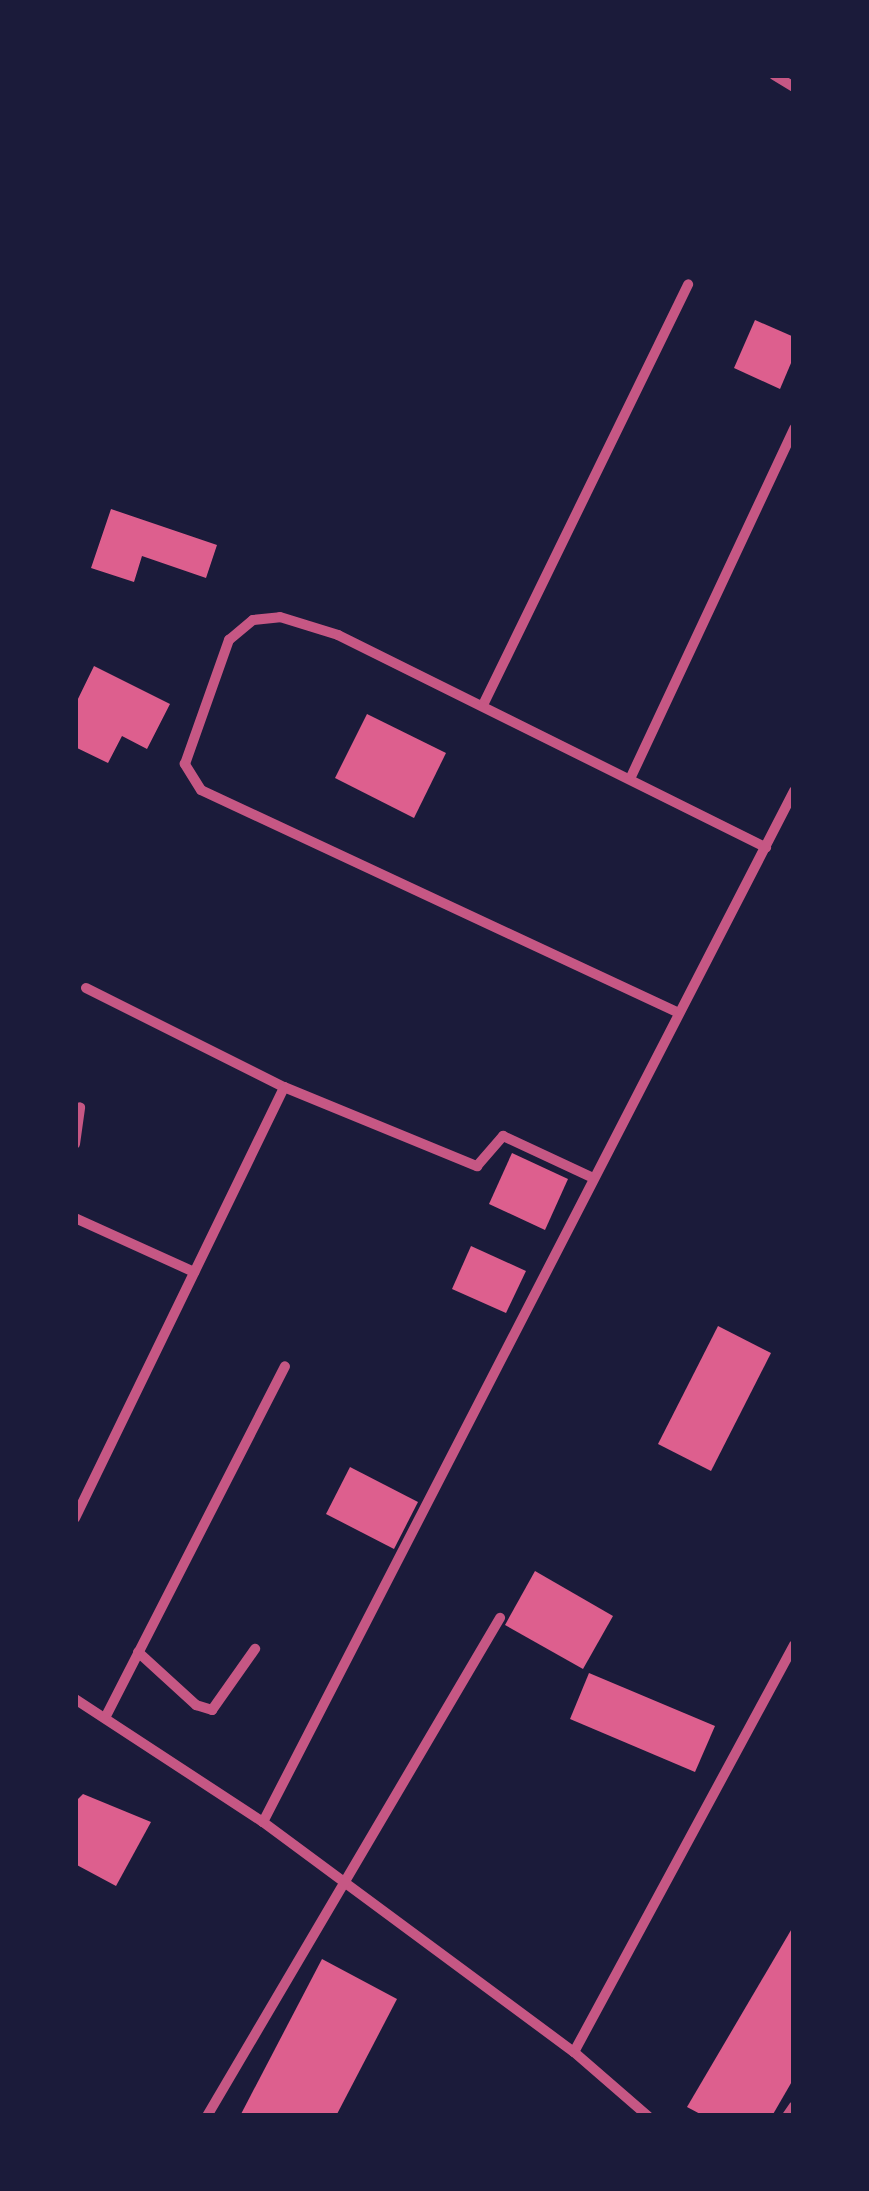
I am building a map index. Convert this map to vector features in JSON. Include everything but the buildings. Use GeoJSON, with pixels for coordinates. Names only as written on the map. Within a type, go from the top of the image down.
{"type":"FeatureCollection","features":[{"type":"Feature","properties":{"kind":"street"},"geometry":{"type":"LineString","coordinates":[[774,75],[794,87]]}},
{"type":"Feature","properties":{"kind":"street"},"geometry":{"type":"LineString","coordinates":[[483,706],[688,284]]}},
{"type":"Feature","properties":{"kind":"street"},"geometry":{"type":"LineString","coordinates":[[630,779],[794,428]]}},
{"type":"Feature","properties":{"kind":"street"},"geometry":{"type":"LineString","coordinates":[[679,1013],[200,790],[185,764],[229,640],[253,620],[280,617],[338,635],[766,847]]}},
{"type":"Feature","properties":{"kind":"street"},"geometry":{"type":"LineString","coordinates":[[263,1822],[794,791]]}},
{"type":"Feature","properties":{"kind":"street"},"geometry":{"type":"LineString","coordinates":[[86,988],[284,1086],[477,1166],[503,1136],[593,1178]]}},
{"type":"Feature","properties":{"kind":"street"},"geometry":{"type":"LineString","coordinates":[[75,1518],[284,1086]]}},
{"type":"Feature","properties":{"kind":"street"},"geometry":{"type":"LineString","coordinates":[[75,1144],[80,1107]]}},
{"type":"Feature","properties":{"kind":"street"},"geometry":{"type":"LineString","coordinates":[[75,1218],[194,1272]]}},
{"type":"Feature","properties":{"kind":"street"},"geometry":{"type":"LineString","coordinates":[[106,1718],[284,1366]]}},
{"type":"Feature","properties":{"kind":"street"},"geometry":{"type":"LineString","coordinates":[[206,2116],[500,1618]]}},
{"type":"Feature","properties":{"kind":"street"},"geometry":{"type":"LineString","coordinates":[[574,2052],[794,1646]]}},
{"type":"Feature","properties":{"kind":"street"},"geometry":{"type":"LineString","coordinates":[[138,1652],[196,1706],[212,1710],[255,1650]]}},
{"type":"Feature","properties":{"kind":"street"},"geometry":{"type":"LineString","coordinates":[[75,1700],[263,1822],[574,2052],[648,2116]]}},
{"type":"Feature","properties":{"kind":"street"},"geometry":{"type":"LineString","coordinates":[[787,2116],[794,2106]]}}]}
